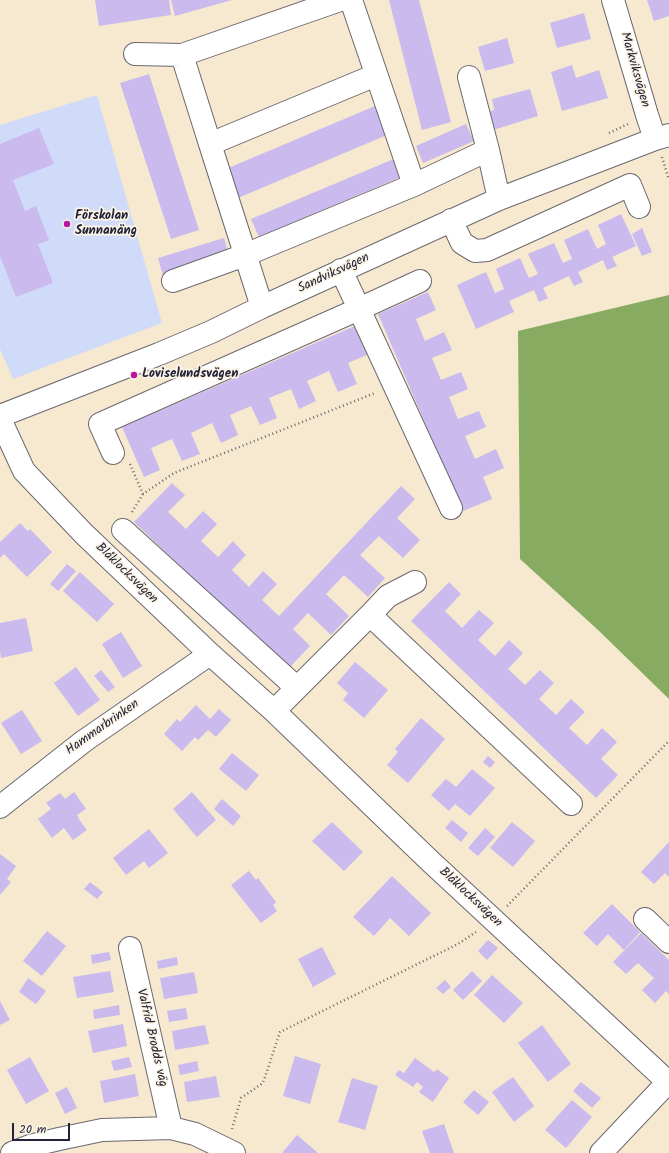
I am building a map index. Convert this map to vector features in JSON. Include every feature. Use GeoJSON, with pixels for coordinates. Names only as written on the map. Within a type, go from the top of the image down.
{"type":"FeatureCollection","features":[{"type":"Feature","properties":{"kind":"street"},"geometry":{"type":"LineString","coordinates":[[135,54],[182,56],[340,0]]}},
{"type":"Feature","properties":{"kind":"street"},"geometry":{"type":"LineString","coordinates":[[351,0],[414,185]]}},
{"type":"Feature","properties":{"kind":"street","name":"Markviksvägen"},"geometry":{"type":"LineString","coordinates":[[613,0],[647,115],[662,137]]}},
{"type":"Feature","properties":{"kind":"street"},"geometry":{"type":"LineString","coordinates":[[182,56],[262,307]]}},
{"type":"Feature","properties":{"kind":"street"},"geometry":{"type":"LineString","coordinates":[[210,144],[376,75]]}},
{"type":"Feature","properties":{"kind":"street"},"geometry":{"type":"LineString","coordinates":[[469,77],[488,150],[498,198]]}},
{"type":"Feature","properties":{"kind":"street","name":"Sandviksvägen"},"geometry":{"type":"LineString","coordinates":[[0,416],[159,354],[210,332],[498,198],[662,137]]}},
{"type":"Feature","properties":{"kind":"street"},"geometry":{"type":"LineString","coordinates":[[173,281],[245,255],[414,185],[488,150]]}},
{"type":"Feature","properties":{"kind":"street"},"geometry":{"type":"LineString","coordinates":[[451,220],[462,243],[475,251],[488,250],[630,185],[640,207]]}},
{"type":"Feature","properties":{"kind":"street"},"geometry":{"type":"LineString","coordinates":[[341,270],[451,508]]}},
{"type":"Feature","properties":{"kind":"street"},"geometry":{"type":"LineString","coordinates":[[113,453],[100,424],[420,281]]}},
{"type":"Feature","properties":{"kind":"street","name":"Blåklocksvägen"},"geometry":{"type":"LineString","coordinates":[[0,419],[24,471],[84,534],[210,654],[274,711],[430,861],[669,1082]]}},
{"type":"Feature","properties":{"kind":"street"},"geometry":{"type":"LineString","coordinates":[[123,530],[297,688]]}},
{"type":"Feature","properties":{"kind":"street"},"geometry":{"type":"LineString","coordinates":[[274,711],[388,596],[415,582]]}},
{"type":"Feature","properties":{"kind":"street"},"geometry":{"type":"LineString","coordinates":[[370,615],[571,804]]}},
{"type":"Feature","properties":{"kind":"street","name":"Hammarbrinken"},"geometry":{"type":"LineString","coordinates":[[0,808],[84,741],[210,654]]}},
{"type":"Feature","properties":{"kind":"street"},"geometry":{"type":"LineString","coordinates":[[645,919],[669,942]]}},
{"type":"Feature","properties":{"kind":"street","name":"Valfrid Brodds väg"},"geometry":{"type":"LineString","coordinates":[[130,948],[171,1128]]}},
{"type":"Feature","properties":{"kind":"street"},"geometry":{"type":"LineString","coordinates":[[601,1153],[669,1082]]}},
{"type":"Feature","properties":{"kind":"street"},"geometry":{"type":"LineString","coordinates":[[12,1153],[59,1138],[102,1130],[171,1128],[195,1134],[230,1151]]}},
{"type":"Feature","properties":{"kind":"path"},"geometry":{"type":"LineString","coordinates":[[113,453],[125,453],[143,494],[174,473],[394,385]]}},
{"type":"Feature","properties":{"kind":"path"},"geometry":{"type":"LineString","coordinates":[[230,1151],[241,1098],[263,1083],[280,1032],[458,944],[493,920],[669,741]]}},
{"type":"Feature","properties":{"kind":"shaded area","name":"Förskolan Sunnanäng"},"geometry":{"type":"Polygon","coordinates":[[[97,95],[162,323],[13,379],[0,349],[0,125],[97,95]]]}},
{"type":"Feature","properties":{"kind":"green space"},"geometry":{"type":"Polygon","coordinates":[[[669,295],[669,699],[597,629],[520,559],[518,331],[669,295]]]}},
{"type":"Feature","properties":{"kind":"building"},"geometry":{"type":"Polygon","coordinates":[[[95,0],[169,0],[171,15],[99,26],[95,0]]]}},
{"type":"Feature","properties":{"kind":"building"},"geometry":{"type":"Polygon","coordinates":[[[171,0],[232,0],[175,16],[171,0]]]}},
{"type":"Feature","properties":{"kind":"building"},"geometry":{"type":"Polygon","coordinates":[[[389,0],[419,0],[451,122],[422,130],[389,0]]]}},
{"type":"Feature","properties":{"kind":"building"},"geometry":{"type":"Polygon","coordinates":[[[647,0],[669,0],[669,16],[654,21],[647,0]]]}},
{"type":"Feature","properties":{"kind":"building"},"geometry":{"type":"Polygon","coordinates":[[[584,13],[591,39],[557,48],[550,23],[584,13]]]}},
{"type":"Feature","properties":{"kind":"building"},"geometry":{"type":"Polygon","coordinates":[[[507,38],[514,63],[485,71],[478,47],[507,38]]]}},
{"type":"Feature","properties":{"kind":"building"},"geometry":{"type":"Polygon","coordinates":[[[572,65],[576,78],[599,70],[608,98],[562,111],[551,72],[572,65]]]}},
{"type":"Feature","properties":{"kind":"building"},"geometry":{"type":"Polygon","coordinates":[[[149,74],[199,230],[171,239],[120,83],[149,74]]]}},
{"type":"Feature","properties":{"kind":"building"},"geometry":{"type":"Polygon","coordinates":[[[530,89],[538,116],[490,131],[484,113],[494,110],[492,99],[530,89]]]}},
{"type":"Feature","properties":{"kind":"building"},"geometry":{"type":"Polygon","coordinates":[[[375,106],[387,135],[238,198],[226,169],[375,106]]]}},
{"type":"Feature","properties":{"kind":"building"},"geometry":{"type":"Polygon","coordinates":[[[466,124],[474,141],[423,163],[416,146],[466,124]]]}},
{"type":"Feature","properties":{"kind":"building"},"geometry":{"type":"Polygon","coordinates":[[[39,128],[54,164],[13,180],[25,211],[36,206],[49,240],[38,244],[53,283],[16,297],[0,256],[0,144],[39,128]]]}},
{"type":"Feature","properties":{"kind":"building"},"geometry":{"type":"Polygon","coordinates":[[[396,158],[403,176],[259,237],[251,219],[396,158]]]}},
{"type":"Feature","properties":{"kind":"building"},"geometry":{"type":"Polygon","coordinates":[[[621,214],[636,246],[612,257],[617,266],[607,270],[603,260],[578,272],[583,282],[574,286],[569,276],[543,288],[548,298],[539,302],[534,290],[509,301],[514,312],[476,329],[457,285],[486,272],[495,293],[504,289],[496,269],[520,258],[529,278],[538,274],[528,254],[554,243],[563,263],[572,259],[564,240],[588,229],[597,249],[606,244],[598,225],[621,214]]]}},
{"type":"Feature","properties":{"kind":"building"},"geometry":{"type":"Polygon","coordinates":[[[642,228],[652,252],[642,256],[632,234],[642,228]]]}},
{"type":"Feature","properties":{"kind":"building"},"geometry":{"type":"Polygon","coordinates":[[[224,238],[229,256],[163,276],[158,258],[224,238]]]}},
{"type":"Feature","properties":{"kind":"building"},"geometry":{"type":"Polygon","coordinates":[[[428,292],[436,310],[416,319],[425,341],[444,332],[452,350],[432,358],[441,380],[461,372],[468,389],[449,397],[458,419],[479,411],[486,427],[465,436],[475,459],[496,449],[504,468],[483,477],[492,499],[463,511],[378,314],[428,292]]]}},
{"type":"Feature","properties":{"kind":"building"},"geometry":{"type":"Polygon","coordinates":[[[357,325],[369,354],[348,363],[357,384],[338,392],[329,371],[307,381],[316,401],[299,409],[291,389],[269,398],[277,418],[260,425],[251,406],[230,415],[238,435],[221,443],[212,423],[191,433],[200,454],[182,461],[172,439],[151,448],[160,470],[144,477],[122,427],[357,325]]]}},
{"type":"Feature","properties":{"kind":"building"},"geometry":{"type":"Polygon","coordinates":[[[172,483],[185,495],[168,512],[186,529],[203,511],[217,524],[201,541],[218,557],[233,541],[246,555],[232,570],[249,587],[263,571],[277,584],[262,600],[279,616],[401,486],[415,499],[397,518],[420,540],[403,558],[379,536],[360,555],[385,578],[368,597],[344,575],[326,594],[349,616],[331,635],[308,613],[293,629],[310,646],[288,669],[134,522],[172,483]]]}},
{"type":"Feature","properties":{"kind":"building"},"geometry":{"type":"Polygon","coordinates":[[[20,523],[28,531],[30,529],[52,552],[27,577],[4,554],[0,558],[0,542],[20,523]]]}},
{"type":"Feature","properties":{"kind":"building"},"geometry":{"type":"Polygon","coordinates":[[[67,564],[76,571],[58,591],[50,584],[67,564]]]}},
{"type":"Feature","properties":{"kind":"building"},"geometry":{"type":"Polygon","coordinates":[[[80,572],[114,604],[97,622],[63,591],[80,572]]]}},
{"type":"Feature","properties":{"kind":"building"},"geometry":{"type":"Polygon","coordinates":[[[449,582],[461,594],[445,611],[462,628],[479,610],[494,623],[478,640],[495,656],[509,640],[523,653],[508,669],[525,685],[540,670],[554,683],[539,699],[556,715],[571,699],[585,712],[569,728],[587,745],[602,728],[617,742],[601,759],[618,775],[596,798],[411,621],[449,582]]]}},
{"type":"Feature","properties":{"kind":"building"},"geometry":{"type":"Polygon","coordinates":[[[26,618],[33,651],[1,658],[0,623],[26,618]]]}},
{"type":"Feature","properties":{"kind":"building"},"geometry":{"type":"Polygon","coordinates":[[[121,632],[142,666],[123,678],[102,644],[121,632]]]}},
{"type":"Feature","properties":{"kind":"building"},"geometry":{"type":"Polygon","coordinates":[[[355,662],[388,690],[364,718],[343,700],[348,693],[337,683],[355,662]]]}},
{"type":"Feature","properties":{"kind":"building"},"geometry":{"type":"Polygon","coordinates":[[[76,667],[100,700],[78,716],[54,683],[76,667]]]}},
{"type":"Feature","properties":{"kind":"building"},"geometry":{"type":"Polygon","coordinates":[[[101,670],[115,687],[108,692],[94,676],[101,670]]]}},
{"type":"Feature","properties":{"kind":"building"},"geometry":{"type":"Polygon","coordinates":[[[196,705],[210,719],[219,709],[231,720],[216,737],[208,730],[198,740],[195,737],[182,751],[164,734],[177,719],[180,722],[196,705]]]}},
{"type":"Feature","properties":{"kind":"building"},"geometry":{"type":"Polygon","coordinates":[[[22,710],[42,741],[21,754],[1,723],[22,710]]]}},
{"type":"Feature","properties":{"kind":"building"},"geometry":{"type":"Polygon","coordinates":[[[421,718],[445,739],[408,783],[387,765],[398,752],[395,749],[421,718]]]}},
{"type":"Feature","properties":{"kind":"building"},"geometry":{"type":"Polygon","coordinates":[[[232,753],[259,775],[246,791],[219,769],[232,753]]]}},
{"type":"Feature","properties":{"kind":"building"},"geometry":{"type":"Polygon","coordinates":[[[488,756],[495,762],[490,768],[483,762],[488,756]]]}},
{"type":"Feature","properties":{"kind":"building"},"geometry":{"type":"Polygon","coordinates":[[[472,769],[495,788],[470,816],[455,804],[449,811],[431,795],[446,779],[456,787],[472,769]]]}},
{"type":"Feature","properties":{"kind":"building"},"geometry":{"type":"Polygon","coordinates":[[[74,792],[86,809],[77,815],[87,830],[73,840],[64,828],[52,838],[38,819],[51,809],[46,803],[60,793],[65,799],[74,792]]]}},
{"type":"Feature","properties":{"kind":"building"},"geometry":{"type":"Polygon","coordinates":[[[192,792],[216,820],[197,837],[173,809],[192,792]]]}},
{"type":"Feature","properties":{"kind":"building"},"geometry":{"type":"Polygon","coordinates":[[[222,799],[241,816],[233,826],[214,809],[222,799]]]}},
{"type":"Feature","properties":{"kind":"building"},"geometry":{"type":"Polygon","coordinates":[[[452,820],[468,833],[461,842],[445,828],[452,820]]]}},
{"type":"Feature","properties":{"kind":"building"},"geometry":{"type":"Polygon","coordinates":[[[332,822],[363,852],[344,871],[312,841],[332,822]]]}},
{"type":"Feature","properties":{"kind":"building"},"geometry":{"type":"Polygon","coordinates":[[[512,822],[535,841],[513,867],[490,848],[512,822]]]}},
{"type":"Feature","properties":{"kind":"building"},"geometry":{"type":"Polygon","coordinates":[[[485,828],[495,837],[478,856],[468,848],[485,828]]]}},
{"type":"Feature","properties":{"kind":"building"},"geometry":{"type":"Polygon","coordinates":[[[149,829],[168,853],[149,868],[144,861],[126,875],[113,858],[149,829]]]}},
{"type":"Feature","properties":{"kind":"building"},"geometry":{"type":"Polygon","coordinates":[[[669,842],[669,877],[665,873],[654,884],[641,872],[669,842]]]}},
{"type":"Feature","properties":{"kind":"building"},"geometry":{"type":"Polygon","coordinates":[[[0,854],[16,866],[7,879],[11,882],[0,895],[0,854]]]}},
{"type":"Feature","properties":{"kind":"building"},"geometry":{"type":"Polygon","coordinates":[[[249,871],[256,880],[258,878],[276,902],[273,905],[277,911],[261,923],[231,885],[249,871]]]}},
{"type":"Feature","properties":{"kind":"building"},"geometry":{"type":"Polygon","coordinates":[[[392,876],[431,913],[409,936],[390,918],[374,936],[353,917],[392,876]]]}},
{"type":"Feature","properties":{"kind":"building"},"geometry":{"type":"Polygon","coordinates":[[[90,882],[103,892],[97,899],[84,889],[90,882]]]}},
{"type":"Feature","properties":{"kind":"building"},"geometry":{"type":"Polygon","coordinates":[[[612,904],[640,932],[624,950],[608,934],[597,946],[583,933],[612,904]]]}},
{"type":"Feature","properties":{"kind":"building"},"geometry":{"type":"Polygon","coordinates":[[[47,931],[66,946],[42,976],[23,961],[47,931]]]}},
{"type":"Feature","properties":{"kind":"building"},"geometry":{"type":"Polygon","coordinates":[[[641,933],[669,960],[669,994],[666,991],[655,1003],[642,990],[654,978],[638,963],[626,974],[613,962],[641,933]]]}},
{"type":"Feature","properties":{"kind":"building"},"geometry":{"type":"Polygon","coordinates":[[[488,940],[498,948],[487,960],[478,951],[488,940]]]}},
{"type":"Feature","properties":{"kind":"building"},"geometry":{"type":"Polygon","coordinates":[[[322,947],[336,974],[313,987],[298,959],[322,947]]]}},
{"type":"Feature","properties":{"kind":"building"},"geometry":{"type":"Polygon","coordinates":[[[109,952],[111,960],[92,964],[91,955],[109,952]]]}},
{"type":"Feature","properties":{"kind":"building"},"geometry":{"type":"Polygon","coordinates":[[[177,957],[178,965],[158,969],[157,961],[177,957]]]}},
{"type":"Feature","properties":{"kind":"building"},"geometry":{"type":"Polygon","coordinates":[[[110,971],[114,992],[77,998],[73,977],[110,971]]]}},
{"type":"Feature","properties":{"kind":"building"},"geometry":{"type":"Polygon","coordinates":[[[472,971],[482,981],[463,1000],[453,990],[472,971]]]}},
{"type":"Feature","properties":{"kind":"building"},"geometry":{"type":"Polygon","coordinates":[[[194,972],[198,993],[164,999],[160,978],[194,972]]]}},
{"type":"Feature","properties":{"kind":"building"},"geometry":{"type":"Polygon","coordinates":[[[492,975],[523,1003],[504,1023],[474,995],[492,975]]]}},
{"type":"Feature","properties":{"kind":"building"},"geometry":{"type":"Polygon","coordinates":[[[28,978],[46,991],[36,1004],[19,992],[28,978]]]}},
{"type":"Feature","properties":{"kind":"building"},"geometry":{"type":"Polygon","coordinates":[[[445,980],[451,987],[443,994],[436,988],[445,980]]]}},
{"type":"Feature","properties":{"kind":"building"},"geometry":{"type":"Polygon","coordinates":[[[0,1001],[10,1020],[0,1025],[0,1001]]]}},
{"type":"Feature","properties":{"kind":"building"},"geometry":{"type":"Polygon","coordinates":[[[119,1005],[120,1015],[94,1019],[93,1010],[119,1005]]]}},
{"type":"Feature","properties":{"kind":"building"},"geometry":{"type":"Polygon","coordinates":[[[186,1008],[188,1019],[169,1022],[167,1011],[186,1008]]]}},
{"type":"Feature","properties":{"kind":"building"},"geometry":{"type":"Polygon","coordinates":[[[123,1024],[127,1046],[93,1053],[88,1031],[123,1024]]]}},
{"type":"Feature","properties":{"kind":"building"},"geometry":{"type":"Polygon","coordinates":[[[205,1025],[209,1044],[175,1050],[172,1031],[205,1025]]]}},
{"type":"Feature","properties":{"kind":"building"},"geometry":{"type":"Polygon","coordinates":[[[542,1025],[571,1064],[548,1082],[518,1043],[542,1025]]]}},
{"type":"Feature","properties":{"kind":"building"},"geometry":{"type":"Polygon","coordinates":[[[295,1056],[321,1064],[310,1104],[283,1096],[295,1056]]]}},
{"type":"Feature","properties":{"kind":"building"},"geometry":{"type":"Polygon","coordinates":[[[30,1057],[49,1091],[26,1104],[7,1070],[30,1057]]]}},
{"type":"Feature","properties":{"kind":"building"},"geometry":{"type":"Polygon","coordinates":[[[129,1057],[132,1067],[114,1071],[111,1061],[129,1057]]]}},
{"type":"Feature","properties":{"kind":"building"},"geometry":{"type":"Polygon","coordinates":[[[415,1058],[434,1072],[437,1069],[449,1078],[433,1102],[419,1092],[423,1087],[417,1082],[413,1087],[395,1075],[399,1070],[404,1073],[415,1058]]]}},
{"type":"Feature","properties":{"kind":"building"},"geometry":{"type":"Polygon","coordinates":[[[197,1061],[199,1071],[180,1075],[178,1065],[197,1061]]]}},
{"type":"Feature","properties":{"kind":"building"},"geometry":{"type":"Polygon","coordinates":[[[135,1074],[139,1096],[104,1103],[100,1081],[135,1074]]]}},
{"type":"Feature","properties":{"kind":"building"},"geometry":{"type":"Polygon","coordinates":[[[216,1076],[220,1097],[187,1102],[184,1082],[216,1076]]]}},
{"type":"Feature","properties":{"kind":"building"},"geometry":{"type":"Polygon","coordinates":[[[513,1077],[534,1106],[514,1122],[492,1092],[513,1077]]]}},
{"type":"Feature","properties":{"kind":"building"},"geometry":{"type":"Polygon","coordinates":[[[352,1078],[378,1086],[365,1130],[338,1122],[352,1078]]]}},
{"type":"Feature","properties":{"kind":"building"},"geometry":{"type":"Polygon","coordinates":[[[581,1082],[601,1098],[592,1108],[573,1091],[581,1082]]]}},
{"type":"Feature","properties":{"kind":"building"},"geometry":{"type":"Polygon","coordinates":[[[67,1087],[77,1108],[65,1114],[55,1093],[67,1087]]]}},
{"type":"Feature","properties":{"kind":"building"},"geometry":{"type":"Polygon","coordinates":[[[474,1090],[489,1102],[478,1115],[463,1102],[474,1090]]]}},
{"type":"Feature","properties":{"kind":"building"},"geometry":{"type":"Polygon","coordinates":[[[572,1100],[592,1117],[566,1148],[545,1130],[572,1100]]]}},
{"type":"Feature","properties":{"kind":"building"},"geometry":{"type":"Polygon","coordinates":[[[444,1124],[454,1153],[430,1153],[422,1131],[444,1124]]]}},
{"type":"Feature","properties":{"kind":"building"},"geometry":{"type":"Polygon","coordinates":[[[297,1135],[318,1153],[282,1153],[297,1135]]]}},
{"type":"Feature","properties":{"kind":"place","name":"Förskolan Sunnanäng"},"geometry":{"type":"Point","coordinates":[67,224]}},
{"type":"Feature","properties":{"kind":"place","name":"Loviselundsvägen"},"geometry":{"type":"Point","coordinates":[134,375]}}]}
